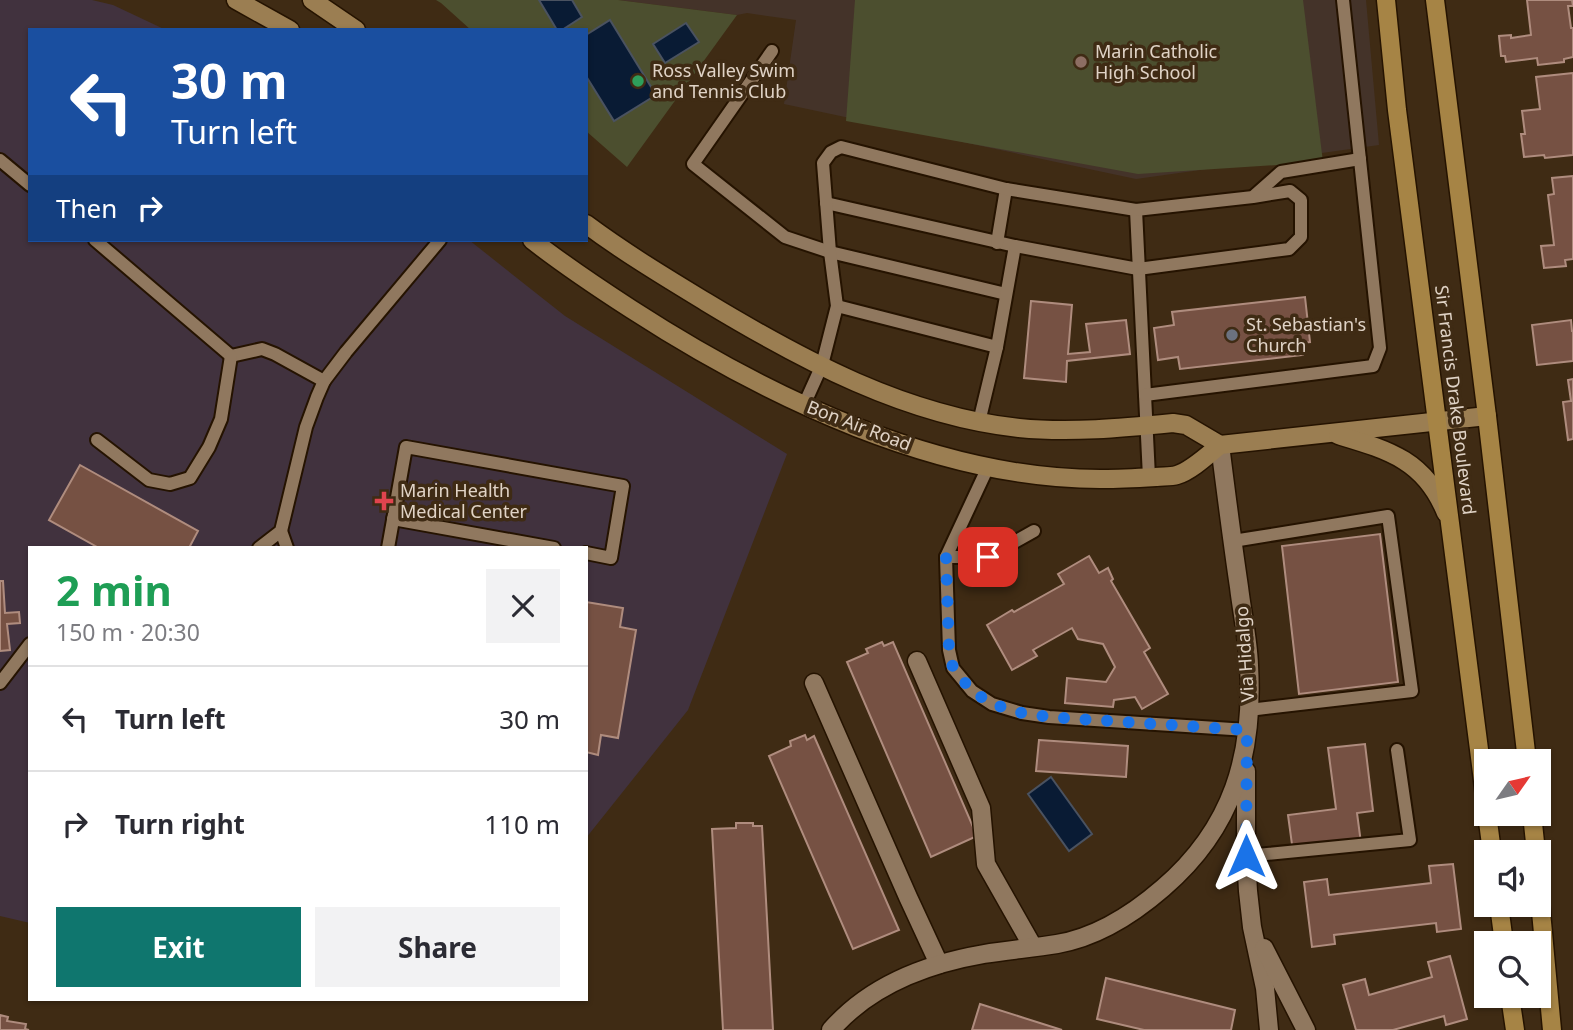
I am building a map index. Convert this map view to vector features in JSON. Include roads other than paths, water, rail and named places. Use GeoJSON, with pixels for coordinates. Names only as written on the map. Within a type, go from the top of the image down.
{"type":"FeatureCollection","features":[{"type":"Feature","properties":{"kind":"main road"},"geometry":{"type":"LineString","coordinates":[[236,0],[286,28]]}},
{"type":"Feature","properties":{"kind":"main road"},"geometry":{"type":"LineString","coordinates":[[312,0],[353,28]]}},
{"type":"Feature","properties":{"kind":"main road","name":"Sir Francis Drake Boulevard"},"geometry":{"type":"LineString","coordinates":[[1386,0],[1396,110],[1479,749]]}},
{"type":"Feature","properties":{"kind":"main road","name":"Sir Francis Drake Boulevard"},"geometry":{"type":"LineString","coordinates":[[1435,0],[1526,749]]}},
{"type":"Feature","properties":{"kind":"main road"},"geometry":{"type":"LineString","coordinates":[[588,225],[624,251],[727,314],[822,365],[906,402],[979,422],[1047,430],[1172,423],[1186,425],[1220,445],[1487,416]]}},
{"type":"Feature","properties":{"kind":"main road","name":"Bon Air Road"},"geometry":{"type":"LineString","coordinates":[[535,242],[590,283],[692,348],[741,375],[804,405],[889,439],[944,456],[1034,475],[1106,480],[1178,475],[1220,445]]}},
{"type":"Feature","properties":{"kind":"main road"},"geometry":{"type":"LineString","coordinates":[[1331,433],[1378,447],[1413,466],[1429,480],[1449,519]]}},
{"type":"Feature","properties":{"kind":"main road"},"geometry":{"type":"LineString","coordinates":[[1542,917],[1552,1030]]}},
{"type":"Feature","properties":{"kind":"main road"},"geometry":{"type":"LineString","coordinates":[[1512,1008],[1515,1030]]}},
{"type":"Feature","properties":{"kind":"street","name":"Via Hidalgo"},"geometry":{"type":"LineString","coordinates":[[831,1030],[843,1016],[874,992],[939,964],[984,954],[1060,944],[1101,930],[1141,908],[1173,880],[1202,848],[1223,815],[1239,777],[1249,710],[1249,664],[1220,445]]}},
{"type":"Feature","properties":{"kind":"street"},"geometry":{"type":"LineString","coordinates":[[917,661],[981,808],[986,864],[1033,947]]}},
{"type":"Feature","properties":{"kind":"street"},"geometry":{"type":"LineString","coordinates":[[814,683],[939,964]]}},
{"type":"Feature","properties":{"kind":"street"},"geometry":{"type":"LineString","coordinates":[[1247,736],[1246,856],[1252,927],[1265,988],[1269,1030]]}},
{"type":"Feature","properties":{"kind":"street"},"geometry":{"type":"LineString","coordinates":[[1252,927],[1306,1030]]}},
{"type":"Feature","properties":{"kind":"lane"},"geometry":{"type":"LineString","coordinates":[[1144,395],[1373,366],[1380,348],[1343,0]]}},
{"type":"Feature","properties":{"kind":"lane"},"geometry":{"type":"LineString","coordinates":[[772,51],[693,164],[785,237],[830,252],[1006,294]]}},
{"type":"Feature","properties":{"kind":"lane"},"geometry":{"type":"LineString","coordinates":[[804,405],[822,365],[837,306],[830,252],[826,203],[823,163],[831,152],[841,147],[1006,189],[1136,210],[1290,191],[1301,200],[1301,237],[1289,249],[1138,269],[1015,247],[826,203]]}},
{"type":"Feature","properties":{"kind":"lane"},"geometry":{"type":"LineString","coordinates":[[1254,197],[1281,172],[1360,159]]}},
{"type":"Feature","properties":{"kind":"lane"},"geometry":{"type":"LineString","coordinates":[[0,160],[28,183]]}},
{"type":"Feature","properties":{"kind":"lane"},"geometry":{"type":"LineString","coordinates":[[998,243],[1006,189]]}},
{"type":"Feature","properties":{"kind":"lane"},"geometry":{"type":"LineString","coordinates":[[1136,210],[1149,477]]}},
{"type":"Feature","properties":{"kind":"lane"},"geometry":{"type":"LineString","coordinates":[[97,242],[231,356]]}},
{"type":"Feature","properties":{"kind":"lane"},"geometry":{"type":"LineString","coordinates":[[285,546],[281,531],[306,427],[324,381],[438,242]]}},
{"type":"Feature","properties":{"kind":"lane"},"geometry":{"type":"LineString","coordinates":[[979,422],[997,347],[1015,247]]}},
{"type":"Feature","properties":{"kind":"lane"},"geometry":{"type":"LineString","coordinates":[[837,306],[997,347]]}},
{"type":"Feature","properties":{"kind":"lane"},"geometry":{"type":"LineString","coordinates":[[231,356],[262,349],[324,381]]}},
{"type":"Feature","properties":{"kind":"lane"},"geometry":{"type":"LineString","coordinates":[[97,440],[149,480],[170,484],[190,478],[209,447],[221,419],[231,356]]}},
{"type":"Feature","properties":{"kind":"lane"},"geometry":{"type":"LineString","coordinates":[[388,546],[406,447],[623,486],[611,558],[588,553]]}},
{"type":"Feature","properties":{"kind":"lane"},"geometry":{"type":"LineString","coordinates":[[988,467],[946,557],[949,650],[953,668],[972,691],[992,704],[1022,713],[1247,736]]}},
{"type":"Feature","properties":{"kind":"lane"},"geometry":{"type":"LineString","coordinates":[[1233,541],[1388,516],[1412,691],[1249,710]]}},
{"type":"Feature","properties":{"kind":"lane"},"geometry":{"type":"LineString","coordinates":[[393,519],[543,546]]}},
{"type":"Feature","properties":{"kind":"lane"},"geometry":{"type":"LineString","coordinates":[[262,546],[281,531]]}},
{"type":"Feature","properties":{"kind":"lane"},"geometry":{"type":"LineString","coordinates":[[946,557],[988,557],[1034,531]]}},
{"type":"Feature","properties":{"kind":"lane"},"geometry":{"type":"LineString","coordinates":[[0,683],[28,647]]}},
{"type":"Feature","properties":{"kind":"lane"},"geometry":{"type":"LineString","coordinates":[[1246,856],[1410,839],[1397,750]]}},
{"type":"Feature","properties":{"kind":"water"},"geometry":{"type":"Polygon","coordinates":[[[539,0],[572,0],[582,17],[565,28],[556,28],[539,0]]]}},
{"type":"Feature","properties":{"kind":"water"},"geometry":{"type":"Polygon","coordinates":[[[610,20],[656,95],[614,121],[588,79],[588,34],[610,20]]]}},
{"type":"Feature","properties":{"kind":"water"},"geometry":{"type":"Polygon","coordinates":[[[686,23],[699,42],[665,63],[653,44],[686,23]]]}},
{"type":"Feature","properties":{"kind":"water"},"geometry":{"type":"Polygon","coordinates":[[[1051,777],[1092,834],[1069,851],[1028,794],[1051,777]]]}},
{"type":"Feature","properties":{"kind":"place","name":"Marin Catholic High School"},"geometry":{"type":"Point","coordinates":[1081,62]}},
{"type":"Feature","properties":{"kind":"place","name":"Ross Valley Swim and Tennis Club"},"geometry":{"type":"Point","coordinates":[638,81]}},
{"type":"Feature","properties":{"kind":"place","name":"St. Sebastian's Church"},"geometry":{"type":"Point","coordinates":[1232,335]}},
{"type":"Feature","properties":{"kind":"place","name":"Marin Health Medical Center"},"geometry":{"type":"Point","coordinates":[384,501]}}]}
